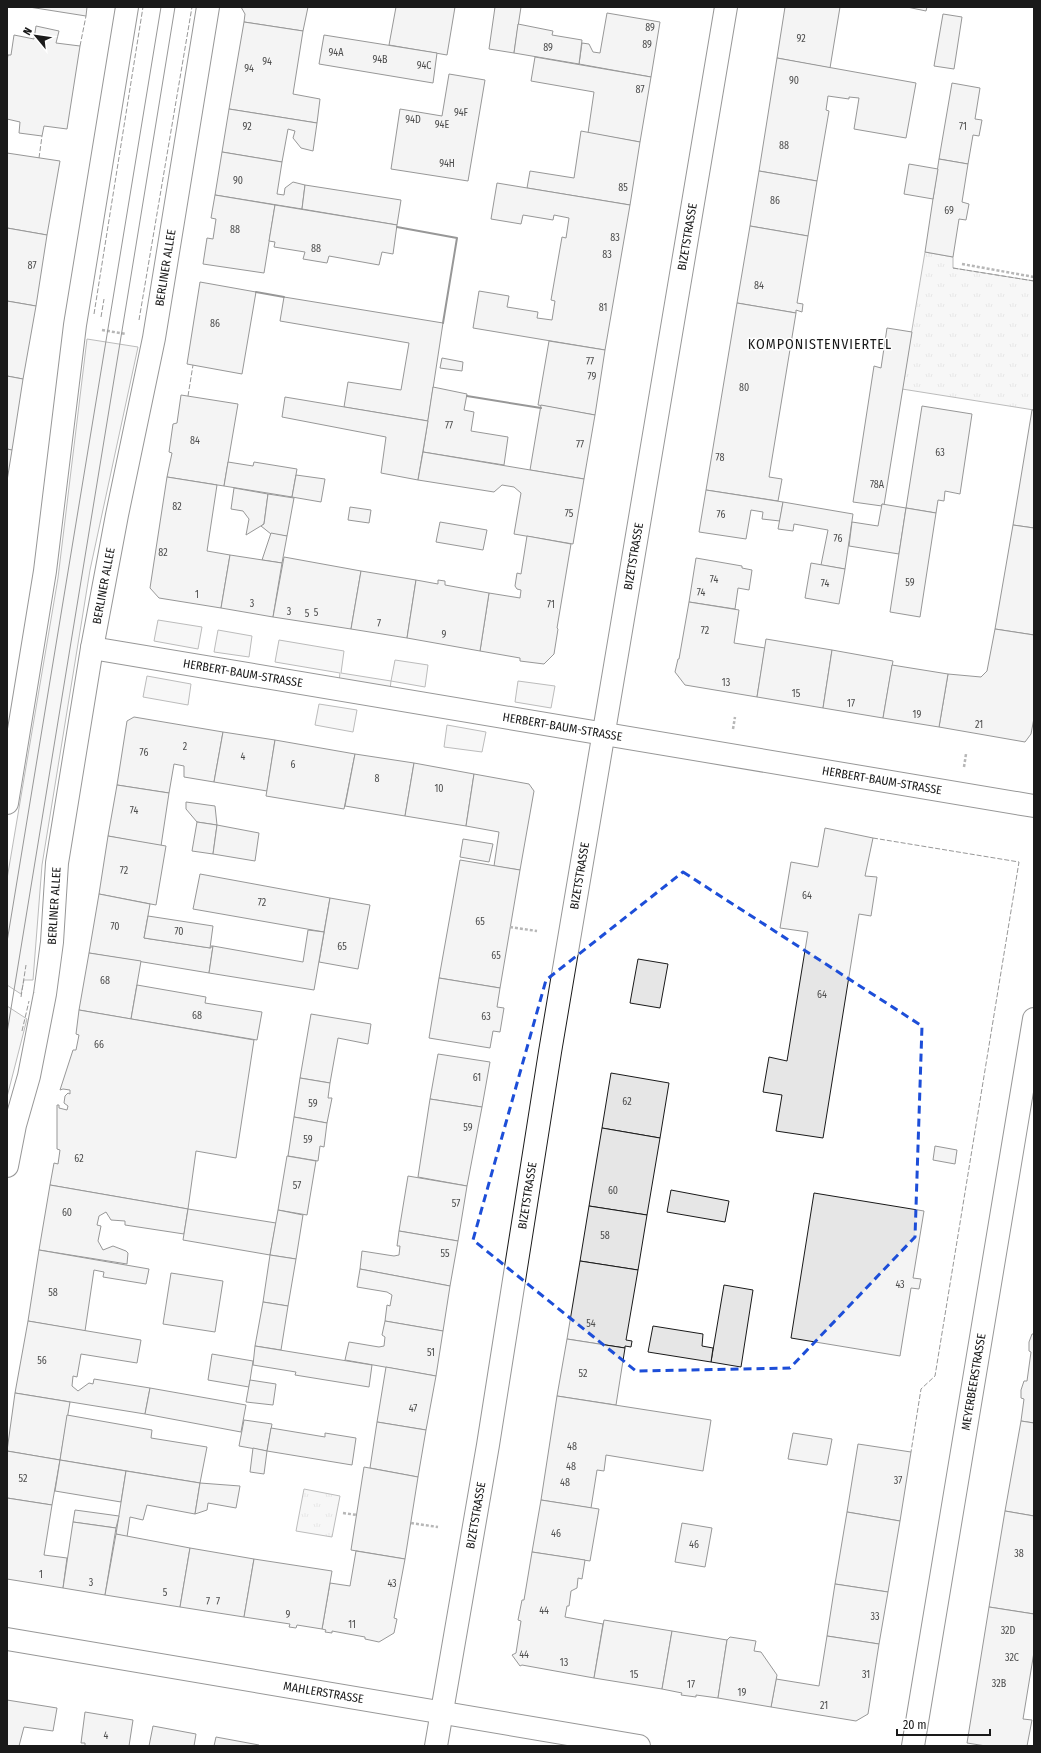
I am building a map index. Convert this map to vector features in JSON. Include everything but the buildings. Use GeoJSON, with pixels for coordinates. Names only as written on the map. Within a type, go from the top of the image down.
{"type":"FeatureCollection","features":[{"type":"Feature","properties":{"kind":"street"},"geometry":{"type":"LineString","coordinates":[[7,803],[45,571],[75,325],[127,7]]}},
{"type":"Feature","properties":{"kind":"street","name":"BERLINER ALLEE"},"geometry":{"type":"LineString","coordinates":[[7,1166],[15,1125],[29,1076],[45,994],[52,942],[57,863],[92,648],[117,515],[154,338],[208,7]]}},
{"type":"Feature","properties":{"kind":"street","name":"BIZETSTRASSE"},"geometry":{"type":"LineString","coordinates":[[436,1746],[487,1453],[550,1052],[726,7]]}},
{"type":"Feature","properties":{"kind":"street","name":"HERBERT-BAUM-STRASSE"},"geometry":{"type":"LineString","coordinates":[[92,648],[1034,806]]}},
{"type":"Feature","properties":{"kind":"street","name":"MEYERBEERSTRASSE"},"geometry":{"type":"LineString","coordinates":[[913,1746],[1034,1019]]}},
{"type":"Feature","properties":{"kind":"street","name":"MAHLERSTRASSE"},"geometry":{"type":"LineString","coordinates":[[7,1638],[639,1746]]}},
{"type":"Feature","properties":{"kind":"path"},"geometry":{"type":"LineString","coordinates":[[962,264],[1034,277]]}},
{"type":"Feature","properties":{"kind":"path"},"geometry":{"type":"LineString","coordinates":[[101,330],[128,334]]}},
{"type":"Feature","properties":{"kind":"path"},"geometry":{"type":"LineString","coordinates":[[510,927],[537,931]]}},
{"type":"Feature","properties":{"kind":"path"},"geometry":{"type":"LineString","coordinates":[[344,1513],[356,1515]]}},
{"type":"Feature","properties":{"kind":"path"},"geometry":{"type":"LineString","coordinates":[[411,1523],[438,1527]]}},
{"type":"Feature","properties":{"kind":"highlighted area"},"geometry":{"type":"Polygon","coordinates":[[[683,872],[922,1026],[915,1237],[790,1368],[636,1371],[473,1240],[546,980],[683,872]]]}},
{"type":"Feature","properties":{"kind":"shaded area"},"geometry":{"type":"Polygon","coordinates":[[[87,339],[138,347],[90,570],[42,865],[33,980],[24,980],[21,994],[7,985],[7,879],[58,578],[87,339]]]}},
{"type":"Feature","properties":{"kind":"shaded area"},"geometry":{"type":"Polygon","coordinates":[[[158,620],[202,627],[198,649],[154,641],[158,620]]]}},
{"type":"Feature","properties":{"kind":"shaded area"},"geometry":{"type":"Polygon","coordinates":[[[218,630],[252,636],[249,657],[214,652],[218,630]]]}},
{"type":"Feature","properties":{"kind":"shaded area"},"geometry":{"type":"Polygon","coordinates":[[[279,640],[344,651],[341,673],[391,681],[390,690],[339,682],[340,673],[275,662],[279,640]]]}},
{"type":"Feature","properties":{"kind":"shaded area"},"geometry":{"type":"Polygon","coordinates":[[[395,660],[428,665],[425,687],[391,681],[395,660]]]}},
{"type":"Feature","properties":{"kind":"shaded area"},"geometry":{"type":"Polygon","coordinates":[[[147,676],[191,684],[188,705],[143,697],[147,676]]]}},
{"type":"Feature","properties":{"kind":"shaded area"},"geometry":{"type":"Polygon","coordinates":[[[518,681],[555,686],[551,708],[515,702],[518,681]]]}},
{"type":"Feature","properties":{"kind":"shaded area"},"geometry":{"type":"Polygon","coordinates":[[[319,704],[357,710],[353,732],[315,725],[319,704]]]}},
{"type":"Feature","properties":{"kind":"shaded area"},"geometry":{"type":"Polygon","coordinates":[[[447,725],[486,732],[482,752],[444,747],[447,725]]]}},
{"type":"Feature","properties":{"kind":"shaded area"},"geometry":{"type":"Polygon","coordinates":[[[7,1006],[27,1019],[7,1097],[7,1006]]]}},
{"type":"Feature","properties":{"kind":"green space"},"geometry":{"type":"Polygon","coordinates":[[[925,252],[953,257],[953,268],[1034,281],[1034,410],[902,389],[925,252]]]}},
{"type":"Feature","properties":{"kind":"green space"},"geometry":{"type":"Polygon","coordinates":[[[304,1489],[340,1496],[332,1537],[296,1531],[304,1489]]]}},
{"type":"Feature","properties":{"kind":"tram line"},"geometry":{"type":"LineString","coordinates":[[7,942],[161,7]]}},
{"type":"Feature","properties":{"kind":"tram line"},"geometry":{"type":"LineString","coordinates":[[7,1033],[175,7]]}},
{"type":"Feature","properties":{"kind":"fence"},"geometry":{"type":"LineString","coordinates":[[94,314],[143,7]]}},
{"type":"Feature","properties":{"kind":"fence"},"geometry":{"type":"LineString","coordinates":[[139,320],[192,7]]}},
{"type":"Feature","properties":{"kind":"fence"},"geometry":{"type":"LineString","coordinates":[[80,46],[86,16]]}},
{"type":"Feature","properties":{"kind":"fence"},"geometry":{"type":"LineString","coordinates":[[39,158],[42,136]]}},
{"type":"Feature","properties":{"kind":"fence"},"geometry":{"type":"LineString","coordinates":[[953,268],[1034,281]]}},
{"type":"Feature","properties":{"kind":"fence"},"geometry":{"type":"LineString","coordinates":[[101,317],[104,299]]}},
{"type":"Feature","properties":{"kind":"fence"},"geometry":{"type":"LineString","coordinates":[[188,396],[193,365]]}},
{"type":"Feature","properties":{"kind":"fence"},"geometry":{"type":"LineString","coordinates":[[873,838],[1019,862],[935,1376],[921,1389],[911,1452]]}},
{"type":"Feature","properties":{"kind":"fence"},"geometry":{"type":"LineString","coordinates":[[21,997],[26,965]]}},
{"type":"Feature","properties":{"kind":"fence"},"geometry":{"type":"LineString","coordinates":[[22,1031],[29,1001]]}},
{"type":"Feature","properties":{"kind":"wall"},"geometry":{"type":"LineString","coordinates":[[397,227],[457,238],[443,323]]}},
{"type":"Feature","properties":{"kind":"wall"},"geometry":{"type":"LineString","coordinates":[[256,292],[284,297]]}},
{"type":"Feature","properties":{"kind":"wall"},"geometry":{"type":"LineString","coordinates":[[467,396],[541,408]]}},
{"type":"Feature","properties":{"kind":"district","name":"KOMPONISTENVIERTEL"},"geometry":{"type":"Point","coordinates":[820,344]}}]}
